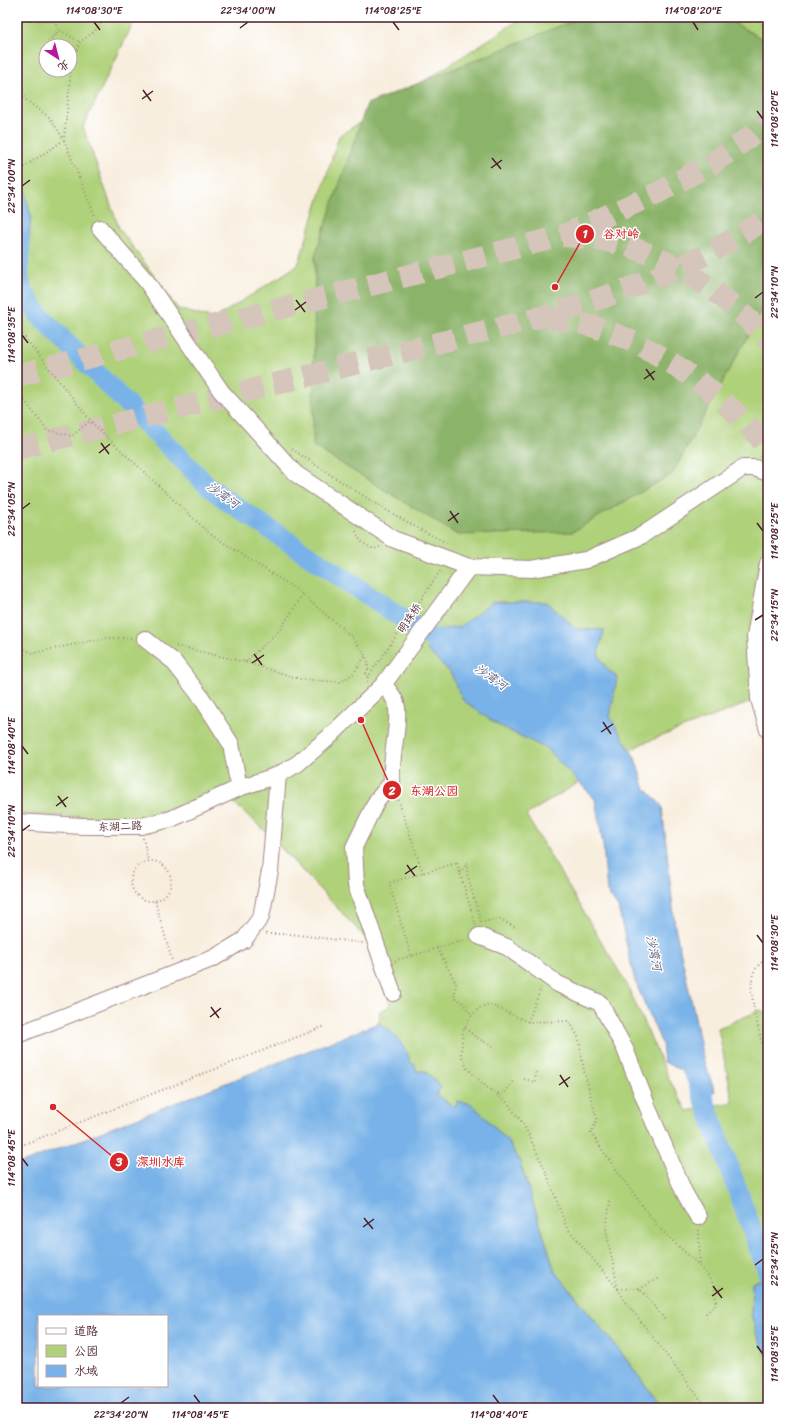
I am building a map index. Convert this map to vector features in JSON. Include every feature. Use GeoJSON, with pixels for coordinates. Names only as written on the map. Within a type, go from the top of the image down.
{"type":"FeatureCollection","features":[{"type":"Feature","properties":{"kind":"street"},"geometry":{"type":"LineString","coordinates":[[100,228],[147,282],[221,391],[296,474],[391,538],[469,567],[531,569],[586,560],[641,536],[743,468],[755,468],[768,473]]}},
{"type":"Feature","properties":{"kind":"street"},"geometry":{"type":"LineString","coordinates":[[768,563],[755,637],[759,699],[768,730]]}},
{"type":"Feature","properties":{"kind":"street","name":"明珠桥"},"geometry":{"type":"LineString","coordinates":[[278,775],[297,764],[328,738],[383,685],[469,567]]}},
{"type":"Feature","properties":{"kind":"street"},"geometry":{"type":"LineString","coordinates":[[144,639],[173,661],[201,697],[231,744],[239,788]]}},
{"type":"Feature","properties":{"kind":"street"},"geometry":{"type":"LineString","coordinates":[[383,685],[392,694],[397,707],[391,767],[392,782],[377,800],[354,847],[356,885],[393,993]]}},
{"type":"Feature","properties":{"kind":"street"},"geometry":{"type":"LineString","coordinates":[[17,1035],[174,972],[214,958],[244,940],[261,917],[270,871],[278,775]]}},
{"type":"Feature","properties":{"kind":"street","name":"东湖二路"},"geometry":{"type":"LineString","coordinates":[[17,822],[82,826],[141,826],[171,819],[239,788],[278,775]]}},
{"type":"Feature","properties":{"kind":"street"},"geometry":{"type":"LineString","coordinates":[[479,936],[507,947],[558,984],[600,1003],[625,1049],[650,1113],[684,1192],[698,1217]]}},
{"type":"Feature","properties":{"kind":"path"},"geometry":{"type":"LineString","coordinates":[[52,17],[58,29],[80,42]]}},
{"type":"Feature","properties":{"kind":"path"},"geometry":{"type":"LineString","coordinates":[[64,140],[72,62],[80,42],[94,32],[105,17]]}},
{"type":"Feature","properties":{"kind":"path"},"geometry":{"type":"LineString","coordinates":[[51,38],[56,35],[58,29]]}},
{"type":"Feature","properties":{"kind":"path"},"geometry":{"type":"LineString","coordinates":[[17,82],[26,100],[50,118],[64,140],[100,228]]}},
{"type":"Feature","properties":{"kind":"path"},"geometry":{"type":"LineString","coordinates":[[17,172],[64,140]]}},
{"type":"Feature","properties":{"kind":"path"},"geometry":{"type":"LineString","coordinates":[[17,328],[91,420],[209,532],[303,595],[352,637],[365,656],[368,666],[365,675],[368,676]]}},
{"type":"Feature","properties":{"kind":"path"},"geometry":{"type":"LineString","coordinates":[[17,391],[47,430],[72,436],[91,420]]}},
{"type":"Feature","properties":{"kind":"path"},"geometry":{"type":"LineString","coordinates":[[288,446],[354,491],[417,528],[454,547]]}},
{"type":"Feature","properties":{"kind":"path","name":"明珠桥"},"geometry":{"type":"LineString","coordinates":[[377,665],[440,572]]}},
{"type":"Feature","properties":{"kind":"path"},"geometry":{"type":"LineString","coordinates":[[244,662],[279,631],[303,595]]}},
{"type":"Feature","properties":{"kind":"path"},"geometry":{"type":"LineString","coordinates":[[17,646],[33,653],[106,638],[144,639]]}},
{"type":"Feature","properties":{"kind":"path"},"geometry":{"type":"LineString","coordinates":[[175,646],[244,662],[300,680],[341,682],[354,673],[365,656]]}},
{"type":"Feature","properties":{"kind":"path"},"geometry":{"type":"LineString","coordinates":[[392,782],[422,873]]}},
{"type":"Feature","properties":{"kind":"path"},"geometry":{"type":"LineString","coordinates":[[141,826],[148,860]]}},
{"type":"Feature","properties":{"kind":"path"},"geometry":{"type":"LineString","coordinates":[[148,860],[153,860],[163,864],[170,873],[171,878],[167,892],[155,901],[142,899],[137,895],[131,884],[133,872],[136,866],[148,860]]}},
{"type":"Feature","properties":{"kind":"path"},"geometry":{"type":"LineString","coordinates":[[457,863],[479,936],[411,956],[390,883],[422,873],[457,863]]}},
{"type":"Feature","properties":{"kind":"path"},"geometry":{"type":"LineString","coordinates":[[460,873],[467,863],[467,874],[481,922],[500,919],[515,927]]}},
{"type":"Feature","properties":{"kind":"path"},"geometry":{"type":"LineString","coordinates":[[155,901],[174,972]]}},
{"type":"Feature","properties":{"kind":"path"},"geometry":{"type":"LineString","coordinates":[[247,936],[290,934],[376,944]]}},
{"type":"Feature","properties":{"kind":"path"},"geometry":{"type":"LineString","coordinates":[[437,948],[456,984],[454,998],[462,1002],[472,1015]]}},
{"type":"Feature","properties":{"kind":"path"},"geometry":{"type":"LineString","coordinates":[[768,957],[754,970],[750,996],[759,1028],[767,1072],[766,1102],[768,1109]]}},
{"type":"Feature","properties":{"kind":"path"},"geometry":{"type":"LineString","coordinates":[[528,1022],[542,985]]}},
{"type":"Feature","properties":{"kind":"path"},"geometry":{"type":"LineString","coordinates":[[704,1315],[716,1304],[715,1286],[700,1266],[659,1228],[616,1170],[591,1133],[597,1120],[584,1071],[578,1036],[569,1021],[528,1022],[489,1004],[479,1008],[472,1015],[465,1028],[461,1054],[467,1068],[485,1086],[506,1101],[524,1125],[546,1172],[566,1228],[618,1289],[707,1408]]}},
{"type":"Feature","properties":{"kind":"path"},"geometry":{"type":"LineString","coordinates":[[17,1147],[325,1026]]}},
{"type":"Feature","properties":{"kind":"path"},"geometry":{"type":"LineString","coordinates":[[465,1028],[478,1038],[495,1047]]}},
{"type":"Feature","properties":{"kind":"path"},"geometry":{"type":"LineString","coordinates":[[524,1079],[535,1082],[536,1070]]}},
{"type":"Feature","properties":{"kind":"path"},"geometry":{"type":"LineString","coordinates":[[496,1093],[504,1094],[514,1080]]}},
{"type":"Feature","properties":{"kind":"path"},"geometry":{"type":"LineString","coordinates":[[610,1201],[606,1230],[618,1289]]}},
{"type":"Feature","properties":{"kind":"path"},"geometry":{"type":"LineString","coordinates":[[698,1217],[700,1266]]}},
{"type":"Feature","properties":{"kind":"path"},"geometry":{"type":"LineString","coordinates":[[618,1289],[639,1289],[659,1278]]}},
{"type":"Feature","properties":{"kind":"path"},"geometry":{"type":"LineString","coordinates":[[639,1289],[644,1293],[665,1320]]}},
{"type":"Feature","properties":{"kind":"green space"},"geometry":{"type":"Polygon","coordinates":[[[17,17],[136,17],[83,127],[119,228],[178,309],[214,319],[298,265],[339,136],[519,20],[545,17],[750,17],[768,26],[768,701],[765,701],[764,697],[641,744],[526,815],[627,985],[669,1079],[687,1111],[733,1102],[718,1028],[761,1010],[768,1015],[768,1277],[753,1282],[757,1335],[768,1358],[768,1408],[662,1408],[622,1354],[555,1271],[519,1160],[507,1140],[472,1104],[455,1107],[436,1095],[441,1086],[416,1072],[398,1040],[379,1023],[380,1011],[388,1007],[390,1004],[377,970],[373,946],[264,830],[222,792],[142,818],[121,819],[17,814],[17,17]]]}},
{"type":"Feature","properties":{"kind":"green space"},"geometry":{"type":"Polygon","coordinates":[[[582,17],[723,17],[768,42],[768,299],[672,474],[572,532],[458,535],[313,446],[315,255],[367,104],[582,17]]]}},
{"type":"Feature","properties":{"kind":"water"},"geometry":{"type":"Polygon","coordinates":[[[17,159],[31,216],[26,272],[17,262],[17,159]]]}},
{"type":"Feature","properties":{"kind":"water"},"geometry":{"type":"Polygon","coordinates":[[[493,602],[547,602],[576,629],[604,630],[598,654],[607,669],[617,677],[610,717],[635,758],[644,787],[662,806],[675,927],[703,1059],[715,1091],[699,1101],[682,1071],[664,1062],[662,1044],[635,981],[618,907],[607,892],[603,844],[595,799],[547,749],[496,724],[463,700],[450,672],[427,650],[438,630],[459,627],[493,602]]]}},
{"type":"Feature","properties":{"kind":"water"},"geometry":{"type":"Polygon","coordinates":[[[379,1023],[399,1040],[407,1052],[411,1064],[415,1064],[416,1071],[425,1071],[441,1086],[436,1095],[455,1107],[458,1101],[472,1104],[507,1140],[519,1160],[555,1271],[622,1354],[662,1408],[17,1408],[17,1165],[379,1023]]]}},
{"type":"Feature","properties":{"kind":"water"},"geometry":{"type":"Polygon","coordinates":[[[768,1277],[768,1357],[757,1335],[751,1314],[752,1282],[768,1277]]]}},
{"type":"Feature","properties":{"kind":"waterway","name":"沙湾河"},"geometry":{"type":"LineString","coordinates":[[17,226],[20,239],[19,276],[21,286],[39,315],[209,487],[232,504],[456,654]]}},
{"type":"Feature","properties":{"kind":"waterway","name":"沙湾河"},"geometry":{"type":"LineString","coordinates":[[694,1072],[768,1273]]}},
{"type":"Feature","properties":{"kind":"tunnel"},"geometry":{"type":"LineString","coordinates":[[17,376],[562,236],[657,193],[713,163],[755,133],[768,121]]}},
{"type":"Feature","properties":{"kind":"tunnel"},"geometry":{"type":"LineString","coordinates":[[17,449],[541,317],[571,308],[630,288],[687,264],[714,250],[768,217]]}},
{"type":"Feature","properties":{"kind":"tunnel"},"geometry":{"type":"LineString","coordinates":[[563,236],[625,245],[671,264],[706,285],[723,298],[739,311],[768,340]]}},
{"type":"Feature","properties":{"kind":"tunnel"},"geometry":{"type":"LineString","coordinates":[[548,318],[577,322],[612,333],[662,357],[710,390],[732,409],[768,448]]}},
{"type":"Feature","properties":{"kind":"place","name":"谷对岭"},"geometry":{"type":"Point","coordinates":[555,287]}},
{"type":"Feature","properties":{"kind":"place","name":"东湖公园"},"geometry":{"type":"Point","coordinates":[361,720]}},
{"type":"Feature","properties":{"kind":"place","name":"深圳水库"},"geometry":{"type":"Point","coordinates":[53,1107]}}]}
